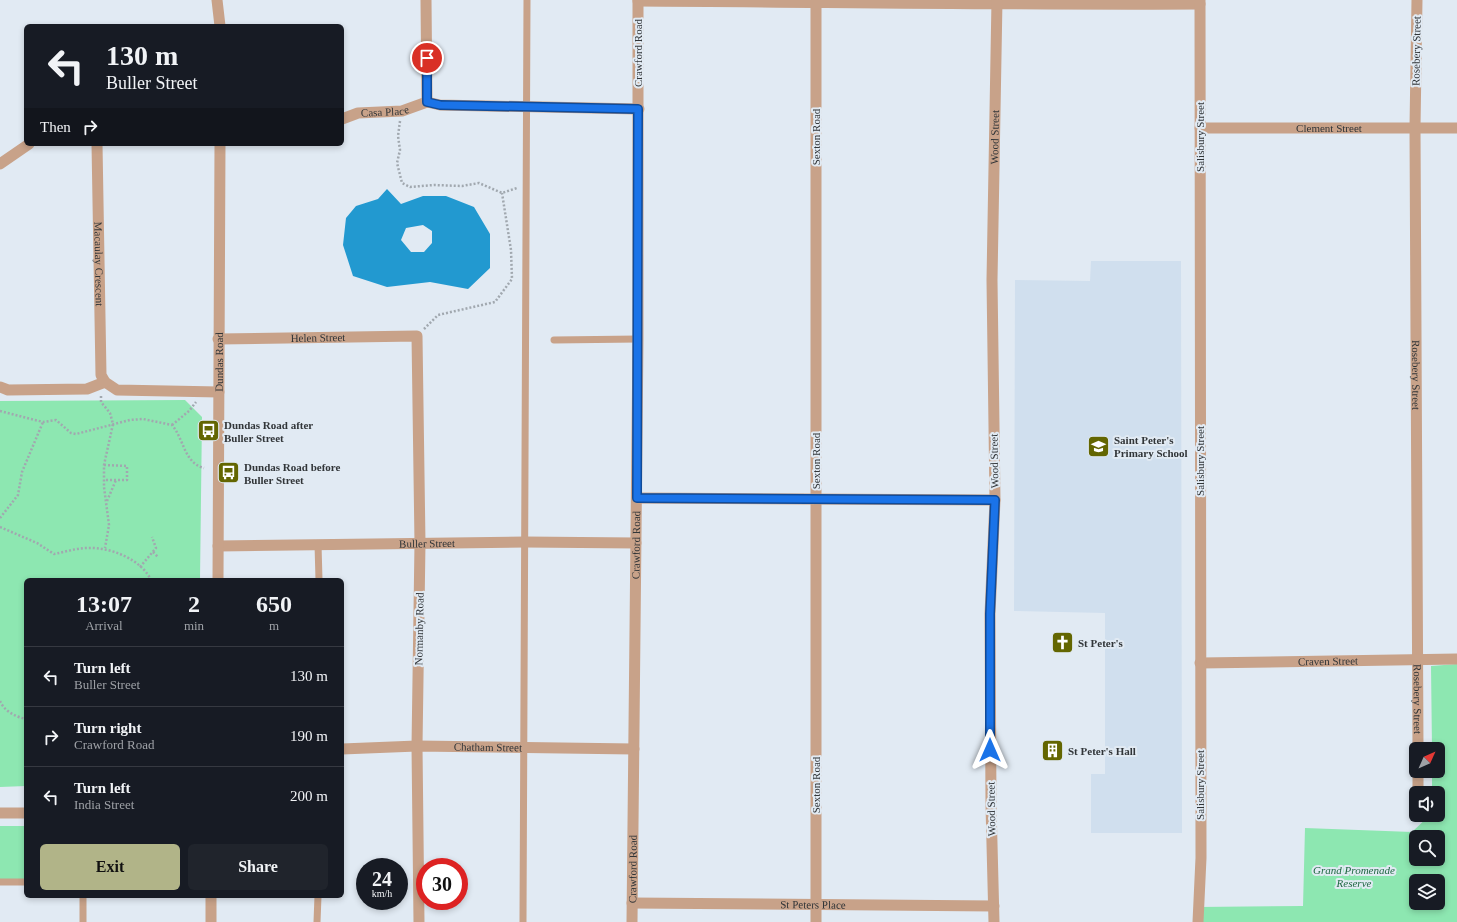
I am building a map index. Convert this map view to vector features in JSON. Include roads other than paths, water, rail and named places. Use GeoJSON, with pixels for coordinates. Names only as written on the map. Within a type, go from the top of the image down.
{"type":"FeatureCollection","features":[{"type":"Feature","properties":{"kind":"street"},"geometry":{"type":"LineString","coordinates":[[217,0],[220,24]]}},
{"type":"Feature","properties":{"kind":"street"},"geometry":{"type":"LineString","coordinates":[[220,24],[223,0]]}},
{"type":"Feature","properties":{"kind":"street"},"geometry":{"type":"LineString","coordinates":[[426,0],[427,102],[440,105],[638,109]]}},
{"type":"Feature","properties":{"kind":"street","name":"Rosebery Street"},"geometry":{"type":"LineString","coordinates":[[1417,0],[1415,127],[1418,742]]}},
{"type":"Feature","properties":{"kind":"street"},"geometry":{"type":"LineString","coordinates":[[638,1],[1200,2]]}},
{"type":"Feature","properties":{"kind":"street","name":"Crawford Road"},"geometry":{"type":"LineString","coordinates":[[632,922],[637,498],[638,1]]}},
{"type":"Feature","properties":{"kind":"street","name":"Sexton Road"},"geometry":{"type":"LineString","coordinates":[[816,1],[816,922]]}},
{"type":"Feature","properties":{"kind":"street","name":"Wood Street"},"geometry":{"type":"LineString","coordinates":[[994,922],[990,805],[990,614],[995,500],[992,280],[997,2]]}},
{"type":"Feature","properties":{"kind":"street","name":"Salisbury Street"},"geometry":{"type":"LineString","coordinates":[[1198,922],[1201,858],[1200,2]]}},
{"type":"Feature","properties":{"kind":"street","name":"Casa Place"},"geometry":{"type":"LineString","coordinates":[[344,118],[358,113],[402,111],[427,102]]}},
{"type":"Feature","properties":{"kind":"street","name":"Clement Street"},"geometry":{"type":"LineString","coordinates":[[1200,128],[1457,128]]}},
{"type":"Feature","properties":{"kind":"street"},"geometry":{"type":"LineString","coordinates":[[0,164],[26,146]]}},
{"type":"Feature","properties":{"kind":"street","name":"Macaulay Crescent"},"geometry":{"type":"LineString","coordinates":[[97,146],[100,367],[105,382]]}},
{"type":"Feature","properties":{"kind":"street","name":"Dundas Road"},"geometry":{"type":"LineString","coordinates":[[218,578],[220,146]]}},
{"type":"Feature","properties":{"kind":"street","name":"Helen Street"},"geometry":{"type":"LineString","coordinates":[[218,340],[417,336]]}},
{"type":"Feature","properties":{"kind":"street","name":"Normanby Road"},"geometry":{"type":"LineString","coordinates":[[417,336],[420,543],[417,746],[419,922]]}},
{"type":"Feature","properties":{"kind":"street"},"geometry":{"type":"LineString","coordinates":[[0,387],[8,390],[87,389],[105,382],[111,387],[124,391],[219,392]]}},
{"type":"Feature","properties":{"kind":"street"},"geometry":{"type":"LineString","coordinates":[[637,498],[995,500]]}},
{"type":"Feature","properties":{"kind":"street","name":"Buller Street"},"geometry":{"type":"LineString","coordinates":[[218,546],[525,542],[636,543]]}},
{"type":"Feature","properties":{"kind":"street","name":"Craven Street"},"geometry":{"type":"LineString","coordinates":[[1200,663],[1457,659]]}},
{"type":"Feature","properties":{"kind":"street","name":"Chatham Street"},"geometry":{"type":"LineString","coordinates":[[344,749],[417,746],[524,749],[634,749]]}},
{"type":"Feature","properties":{"kind":"street"},"geometry":{"type":"LineString","coordinates":[[0,814],[24,813]]}},
{"type":"Feature","properties":{"kind":"street"},"geometry":{"type":"LineString","coordinates":[[211,898],[211,922]]}},
{"type":"Feature","properties":{"kind":"street","name":"St Peters Place"},"geometry":{"type":"LineString","coordinates":[[632,903],[994,906]]}},
{"type":"Feature","properties":{"kind":"lane"},"geometry":{"type":"LineString","coordinates":[[523,922],[527,0]]}},
{"type":"Feature","properties":{"kind":"lane"},"geometry":{"type":"LineString","coordinates":[[554,340],[638,339]]}},
{"type":"Feature","properties":{"kind":"lane"},"geometry":{"type":"LineString","coordinates":[[318,544],[319,578]]}},
{"type":"Feature","properties":{"kind":"lane"},"geometry":{"type":"LineString","coordinates":[[0,882],[24,882]]}},
{"type":"Feature","properties":{"kind":"lane"},"geometry":{"type":"LineString","coordinates":[[83,898],[83,922]]}},
{"type":"Feature","properties":{"kind":"lane"},"geometry":{"type":"LineString","coordinates":[[318,898],[318,922]]}},
{"type":"Feature","properties":{"kind":"water"},"geometry":{"type":"Polygon","coordinates":[[[387,189],[401,204],[423,196],[446,196],[474,207],[490,234],[490,268],[468,289],[430,282],[387,287],[353,276],[343,245],[346,218],[356,206],[378,199],[387,189]],[[423,225],[406,228],[401,240],[411,252],[424,252],[432,243],[432,231],[423,225]]]}},
{"type":"Feature","properties":{"kind":"place","name":"Dundas Road after Buller Street"},"geometry":{"type":"Point","coordinates":[208,431]}},
{"type":"Feature","properties":{"kind":"place","name":"Saint Peter's Primary School"},"geometry":{"type":"Point","coordinates":[1098,446]}},
{"type":"Feature","properties":{"kind":"place","name":"Dundas Road before Buller Street"},"geometry":{"type":"Point","coordinates":[229,473]}},
{"type":"Feature","properties":{"kind":"place","name":"St Peter's"},"geometry":{"type":"Point","coordinates":[1063,643]}},
{"type":"Feature","properties":{"kind":"place","name":"St Peter's Hall"},"geometry":{"type":"Point","coordinates":[1053,751]}},
{"type":"Feature","properties":{"kind":"park label","name":"Grand Promenade Reserve"},"geometry":{"type":"Point","coordinates":[1354,876]}}]}
